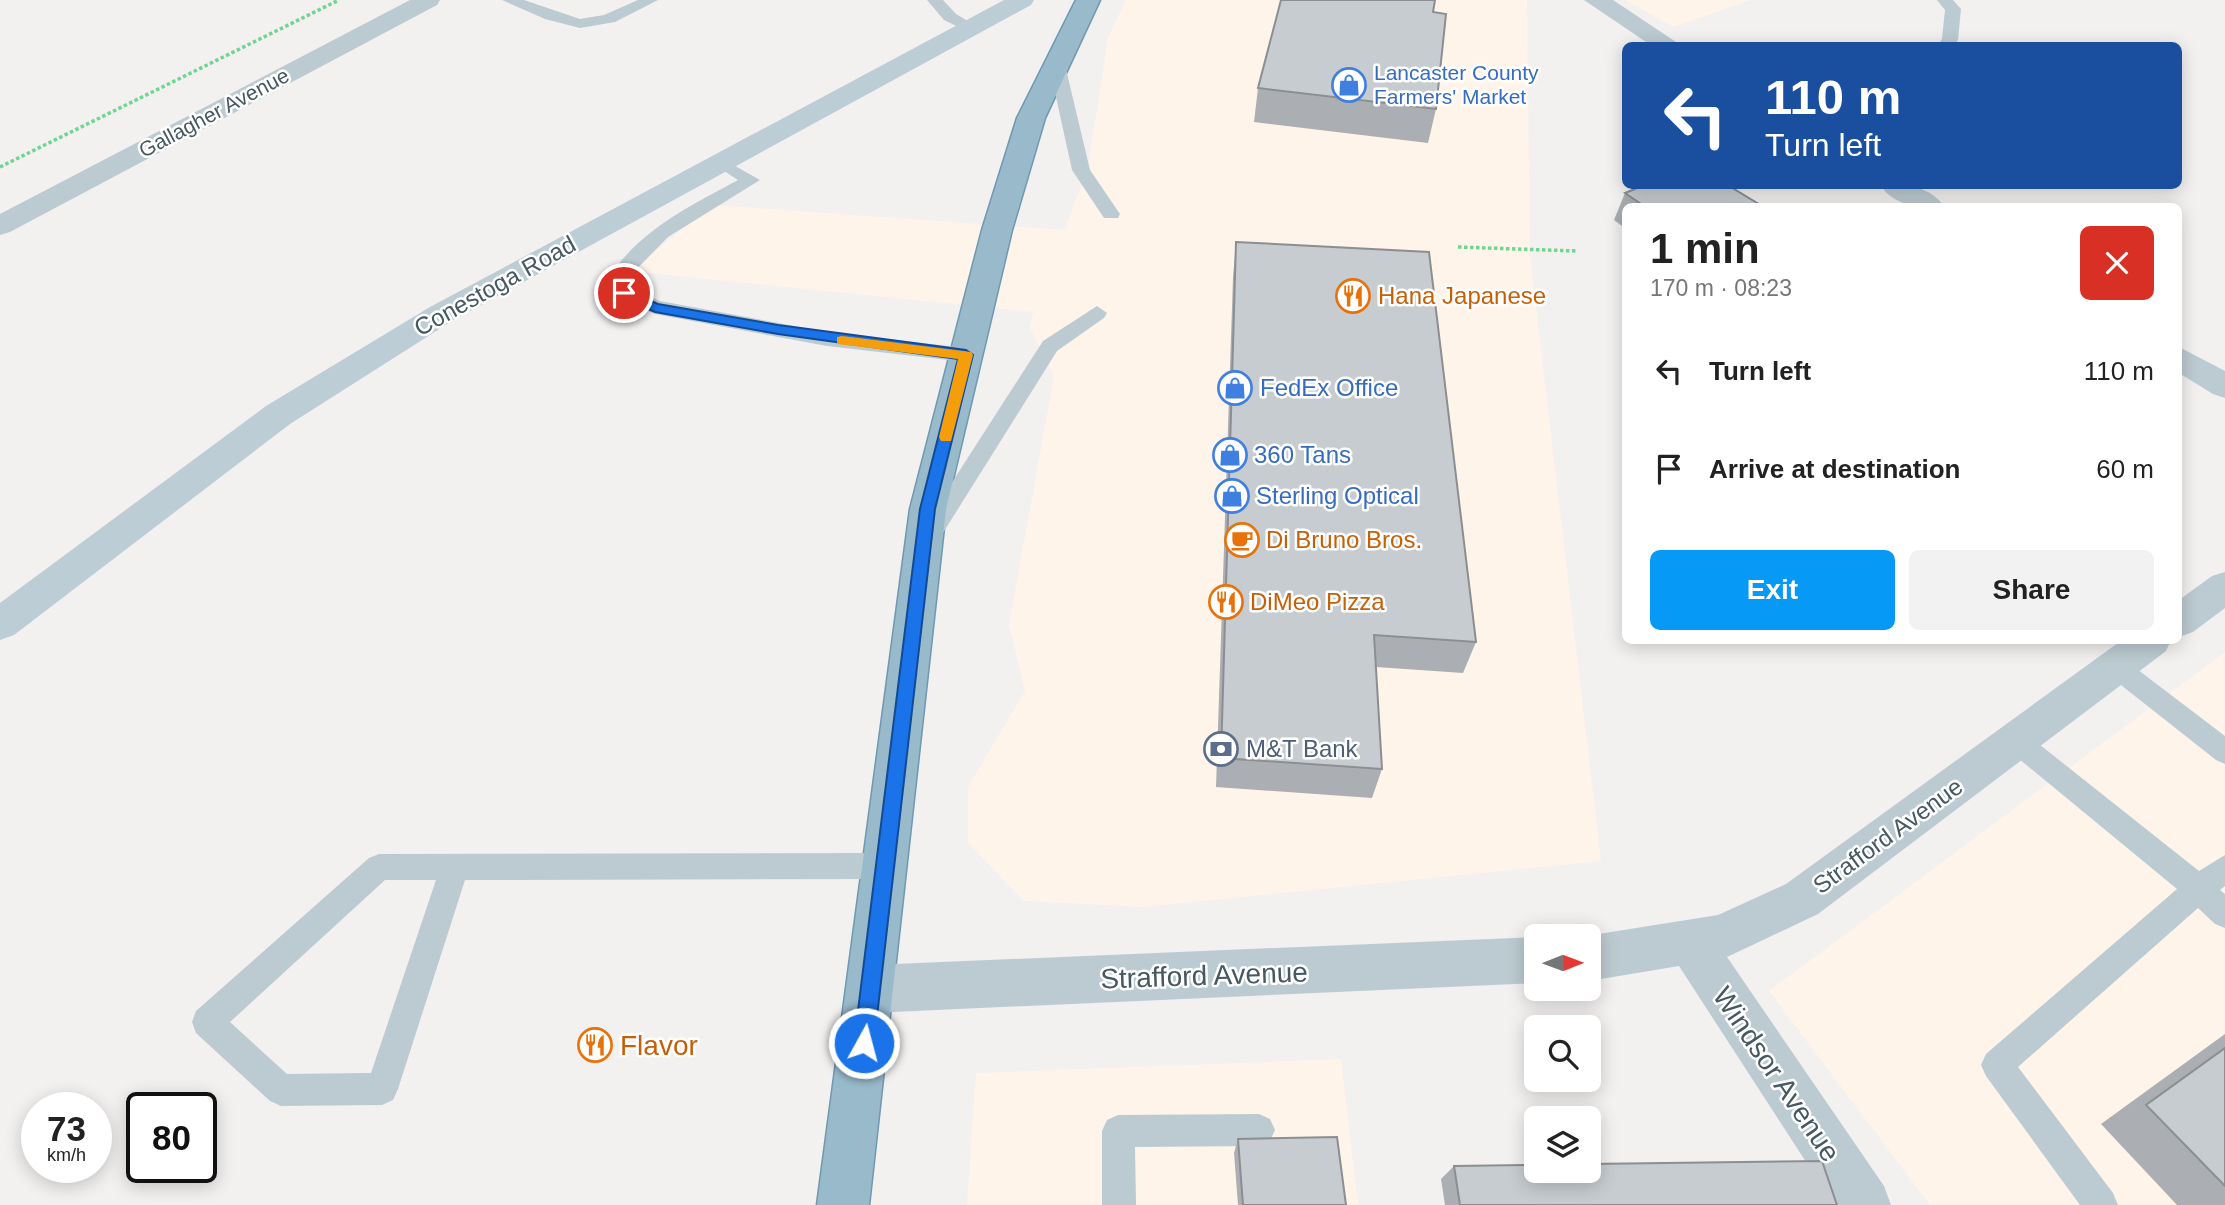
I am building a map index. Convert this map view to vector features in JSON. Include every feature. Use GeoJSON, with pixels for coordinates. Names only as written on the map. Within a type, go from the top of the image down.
{"type":"FeatureCollection","features":[{"type":"Feature","properties":{"kind":"highway"},"geometry":{"type":"LineString","coordinates":[[843,1205],[928,509],[997,230],[1031,118],[1088,0]]}},
{"type":"Feature","properties":{"kind":"main road","name":"Conestoga Road"},"geometry":{"type":"LineString","coordinates":[[0,624],[278,415],[441,314],[1022,0]]}},
{"type":"Feature","properties":{"kind":"street","name":"Gallagher Avenue"},"geometry":{"type":"LineString","coordinates":[[0,226],[428,0]]}},
{"type":"Feature","properties":{"kind":"street"},"geometry":{"type":"LineString","coordinates":[[1596,0],[1664,42]]}},
{"type":"Feature","properties":{"kind":"street"},"geometry":{"type":"LineString","coordinates":[[1900,189],[1924,203]]}},
{"type":"Feature","properties":{"kind":"street"},"geometry":{"type":"LineString","coordinates":[[2182,360],[2225,386]]}},
{"type":"Feature","properties":{"kind":"street"},"geometry":{"type":"LineString","coordinates":[[2182,619],[2225,587]]}},
{"type":"Feature","properties":{"kind":"street","name":"Strafford Avenue"},"geometry":{"type":"LineString","coordinates":[[1601,956],[1721,937],[1802,900],[2147,644]]}},
{"type":"Feature","properties":{"kind":"street","name":"Windsor Avenue"},"geometry":{"type":"LineString","coordinates":[[1690,942],[1865,1205]]}},
{"type":"Feature","properties":{"kind":"street","name":"Strafford Avenue"},"geometry":{"type":"LineString","coordinates":[[871,989],[1524,961]]}},
{"type":"Feature","properties":{"kind":"lane"},"geometry":{"type":"LineString","coordinates":[[510,0],[559,19],[595,24],[614,20],[650,0]]}},
{"type":"Feature","properties":{"kind":"lane"},"geometry":{"type":"LineString","coordinates":[[936,0],[950,17],[971,28]]}},
{"type":"Feature","properties":{"kind":"lane"},"geometry":{"type":"LineString","coordinates":[[1945,0],[1953,9],[1948,42]]}},
{"type":"Feature","properties":{"kind":"lane"},"geometry":{"type":"LineString","coordinates":[[1056,65],[1081,170],[1111,215]]}},
{"type":"Feature","properties":{"kind":"lane"},"geometry":{"type":"LineString","coordinates":[[721,163],[751,180],[686,216],[631,259],[619,276],[624,293],[655,307],[787,332],[966,355]]}},
{"type":"Feature","properties":{"kind":"lane"},"geometry":{"type":"LineString","coordinates":[[658,197],[686,216]]}},
{"type":"Feature","properties":{"kind":"lane"},"geometry":{"type":"LineString","coordinates":[[924,545],[1050,346],[1097,313]]}},
{"type":"Feature","properties":{"kind":"lane"},"geometry":{"type":"LineString","coordinates":[[2116,667],[2225,752]]}},
{"type":"Feature","properties":{"kind":"lane"},"geometry":{"type":"LineString","coordinates":[[2016,741],[2225,914]]}},
{"type":"Feature","properties":{"kind":"lane"},"geometry":{"type":"LineString","coordinates":[[455,867],[382,1089],[281,1090],[207,1022],[379,867],[885,866]]}},
{"type":"Feature","properties":{"kind":"lane"},"geometry":{"type":"LineString","coordinates":[[2101,1205],[1997,1065],[2225,868]]}},
{"type":"Feature","properties":{"kind":"lane"},"geometry":{"type":"LineString","coordinates":[[1119,1205],[1118,1131],[1259,1130]]}},
{"type":"Feature","properties":{"kind":"path"},"geometry":{"type":"LineString","coordinates":[[0,167],[339,0]]}},
{"type":"Feature","properties":{"kind":"path"},"geometry":{"type":"LineString","coordinates":[[1458,247],[1576,251]]}},
{"type":"Feature","properties":{"kind":"shaded area"},"geometry":{"type":"Polygon","coordinates":[[[1126,0],[1527,0],[1530,256],[1601,861],[1142,907],[1024,901],[968,843],[968,787],[1025,691],[1009,625],[1054,376],[1030,329],[1033,312],[629,271],[714,205],[1065,230],[1088,166],[1108,38],[1126,0]]]}},
{"type":"Feature","properties":{"kind":"shaded area"},"geometry":{"type":"Polygon","coordinates":[[[1625,0],[1750,0],[1674,27],[1625,0]]]}},
{"type":"Feature","properties":{"kind":"shaded area"},"geometry":{"type":"Polygon","coordinates":[[[2225,652],[2225,1205],[1930,1205],[1769,991],[2225,652]]]}},
{"type":"Feature","properties":{"kind":"shaded area"},"geometry":{"type":"Polygon","coordinates":[[[1341,1059],[1358,1205],[967,1205],[976,1073],[1341,1059]]]}},
{"type":"Feature","properties":{"kind":"building","name":"Lancaster County Farmers' Market"},"geometry":{"type":"Polygon","coordinates":[[[1281,0],[1435,0],[1433,12],[1446,14],[1436,109],[1258,88],[1281,0]]]}},
{"type":"Feature","properties":{"kind":"building"},"geometry":{"type":"Polygon","coordinates":[[[1635,189],[1734,189],[1757,203],[1640,203],[1625,193],[1635,189]]]}},
{"type":"Feature","properties":{"kind":"building"},"geometry":{"type":"Polygon","coordinates":[[[1236,242],[1429,252],[1476,642],[1374,635],[1382,769],[1221,758],[1236,242]]]}},
{"type":"Feature","properties":{"kind":"building"},"geometry":{"type":"Polygon","coordinates":[[[2225,1048],[2225,1186],[2146,1105],[2225,1048]]]}},
{"type":"Feature","properties":{"kind":"building"},"geometry":{"type":"Polygon","coordinates":[[[1337,1137],[1346,1205],[1243,1205],[1238,1139],[1337,1137]]]}},
{"type":"Feature","properties":{"kind":"building"},"geometry":{"type":"Polygon","coordinates":[[[1822,1161],[1837,1205],[1460,1205],[1454,1166],[1524,1165],[1524,1183],[1601,1183],[1601,1164],[1822,1161]]]}},
{"type":"Feature","properties":{"kind":"slow traffic"},"geometry":{"type":"LineString","coordinates":[[842,341],[966,355],[946,437]]}},
{"type":"Feature","properties":{"kind":"place","name":"Lancaster County Farmers' Market"},"geometry":{"type":"Point","coordinates":[1349,85]}},
{"type":"Feature","properties":{"kind":"place","name":"Hana Japanese"},"geometry":{"type":"Point","coordinates":[1353,296]}},
{"type":"Feature","properties":{"kind":"place","name":"FedEx Office"},"geometry":{"type":"Point","coordinates":[1235,388]}},
{"type":"Feature","properties":{"kind":"place","name":"360 Tans"},"geometry":{"type":"Point","coordinates":[1230,455]}},
{"type":"Feature","properties":{"kind":"place","name":"Sterling Optical"},"geometry":{"type":"Point","coordinates":[1232,496]}},
{"type":"Feature","properties":{"kind":"place","name":"Di Bruno Bros."},"geometry":{"type":"Point","coordinates":[1242,540]}},
{"type":"Feature","properties":{"kind":"place","name":"DiMeo Pizza"},"geometry":{"type":"Point","coordinates":[1226,602]}},
{"type":"Feature","properties":{"kind":"place","name":"M&T Bank"},"geometry":{"type":"Point","coordinates":[1221,749]}},
{"type":"Feature","properties":{"kind":"place","name":"Flavor"},"geometry":{"type":"Point","coordinates":[595,1045]}},
{"type":"Feature","properties":{"kind":"route"},"geometry":{"type":"LineString","coordinates":[[624,293],[655,307],[827,339],[966,355],[928,509],[864,1043]]}}]}
